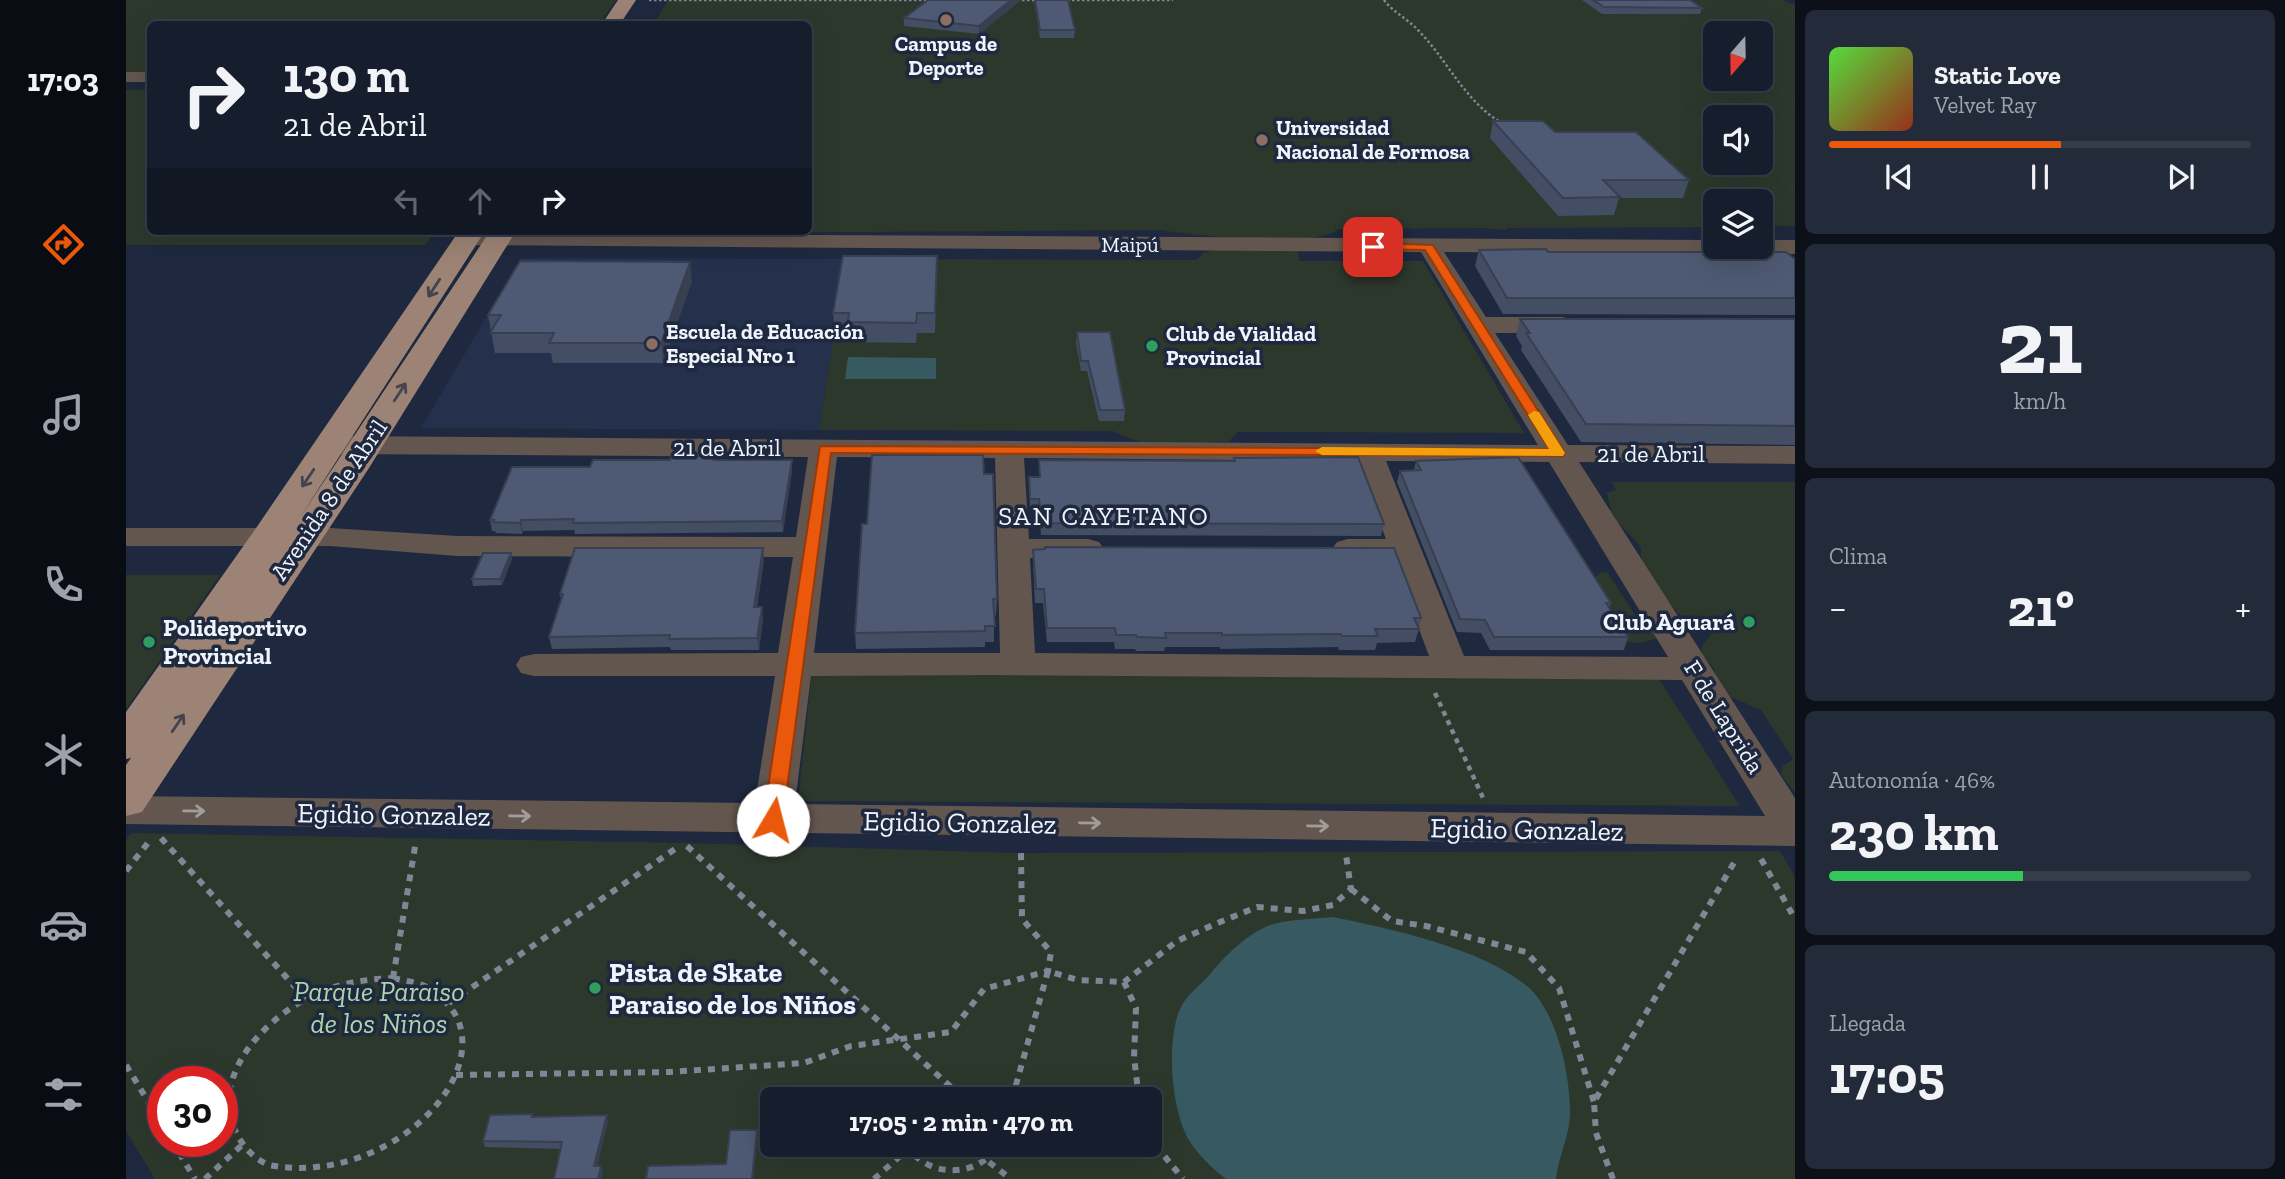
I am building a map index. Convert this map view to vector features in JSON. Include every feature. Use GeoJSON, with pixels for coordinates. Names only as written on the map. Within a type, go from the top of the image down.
{"type":"FeatureCollection","features":[{"type":"Feature","properties":{"kind":"main road"},"geometry":{"type":"LineString","coordinates":[[613,21],[627,0]]}},
{"type":"Feature","properties":{"kind":"main road"},"geometry":{"type":"LineString","coordinates":[[632,21],[645,0]]}},
{"type":"Feature","properties":{"kind":"main road","name":"Avenida 8 de Abril"},"geometry":{"type":"LineString","coordinates":[[126,744],[331,444],[484,236]]}},
{"type":"Feature","properties":{"kind":"main road","name":"Avenida 8 de Abril"},"geometry":{"type":"LineString","coordinates":[[126,800],[366,446],[484,236]]}},
{"type":"Feature","properties":{"kind":"street"},"geometry":{"type":"LineString","coordinates":[[126,77],[147,77]]}},
{"type":"Feature","properties":{"kind":"street","name":"Maipú"},"geometry":{"type":"LineString","coordinates":[[484,236],[1429,247],[1795,247]]}},
{"type":"Feature","properties":{"kind":"street","name":"F de Laprida"},"geometry":{"type":"LineString","coordinates":[[1429,247],[1795,831]]}},
{"type":"Feature","properties":{"kind":"street"},"geometry":{"type":"LineString","coordinates":[[1478,325],[1589,325]]}},
{"type":"Feature","properties":{"kind":"street","name":"21 de Abril"},"geometry":{"type":"LineString","coordinates":[[331,444],[1795,455]]}},
{"type":"Feature","properties":{"kind":"street"},"geometry":{"type":"LineString","coordinates":[[773,820],[824,449]]}},
{"type":"Feature","properties":{"kind":"street"},"geometry":{"type":"LineString","coordinates":[[1009,449],[1018,664]]}},
{"type":"Feature","properties":{"kind":"street"},"geometry":{"type":"LineString","coordinates":[[1367,452],[1403,549],[1437,667]]}},
{"type":"Feature","properties":{"kind":"street"},"geometry":{"type":"LineString","coordinates":[[126,537],[305,537],[457,546],[811,547]]}},
{"type":"Feature","properties":{"kind":"street"},"geometry":{"type":"LineString","coordinates":[[1013,548],[1111,549]]}},
{"type":"Feature","properties":{"kind":"street"},"geometry":{"type":"LineString","coordinates":[[1319,549],[1403,549]]}},
{"type":"Feature","properties":{"kind":"street"},"geometry":{"type":"LineString","coordinates":[[534,665],[1018,664],[1693,668]]}},
{"type":"Feature","properties":{"kind":"street","name":"Egidio Gonzalez"},"geometry":{"type":"LineString","coordinates":[[141,821],[773,820],[1496,828],[1741,844],[1795,831]]}},
{"type":"Feature","properties":{"kind":"path"},"geometry":{"type":"LineString","coordinates":[[645,0],[938,0]]}},
{"type":"Feature","properties":{"kind":"path"},"geometry":{"type":"LineString","coordinates":[[1007,0],[1048,0]]}},
{"type":"Feature","properties":{"kind":"path"},"geometry":{"type":"LineString","coordinates":[[1062,0],[1173,0]]}},
{"type":"Feature","properties":{"kind":"path"},"geometry":{"type":"LineString","coordinates":[[1384,0],[1395,16],[1415,27],[1475,100],[1496,120],[1506,124]]}},
{"type":"Feature","properties":{"kind":"path"},"geometry":{"type":"LineString","coordinates":[[1437,667],[1496,828]]}},
{"type":"Feature","properties":{"kind":"path"},"geometry":{"type":"LineString","coordinates":[[141,821],[306,999]]}},
{"type":"Feature","properties":{"kind":"path"},"geometry":{"type":"LineString","coordinates":[[393,978],[416,837]]}},
{"type":"Feature","properties":{"kind":"path"},"geometry":{"type":"LineString","coordinates":[[449,1003],[684,843],[951,1087]]}},
{"type":"Feature","properties":{"kind":"path"},"geometry":{"type":"LineString","coordinates":[[1594,1102],[1741,844],[1795,919]]}},
{"type":"Feature","properties":{"kind":"path"},"geometry":{"type":"LineString","coordinates":[[1015,1087],[1051,952],[1022,919],[1021,853]]}},
{"type":"Feature","properties":{"kind":"path"},"geometry":{"type":"LineString","coordinates":[[1346,855],[1351,890],[1392,921],[1426,926],[1526,952],[1559,988],[1594,1102],[1596,1133],[1613,1179]]}},
{"type":"Feature","properties":{"kind":"path"},"geometry":{"type":"LineString","coordinates":[[456,1075],[670,1072],[804,1063],[851,1046],[951,1031],[984,989],[1048,971],[1078,979],[1124,982],[1177,941],[1233,917],[1257,908],[1303,911],[1334,905],[1351,890]]}},
{"type":"Feature","properties":{"kind":"path"},"geometry":{"type":"LineString","coordinates":[[393,978],[425,986],[449,1003],[462,1028],[463,1059],[450,1092],[425,1124],[389,1150],[347,1166],[304,1171],[268,1164],[242,1144],[229,1117],[231,1084],[246,1052],[272,1022],[306,999],[335,986],[364,979],[393,978]]}},
{"type":"Feature","properties":{"kind":"path"},"geometry":{"type":"LineString","coordinates":[[1124,982],[1136,1008],[1134,1057],[1138,1087]]}},
{"type":"Feature","properties":{"kind":"path"},"geometry":{"type":"LineString","coordinates":[[126,1065],[147,1100]]}},
{"type":"Feature","properties":{"kind":"path"},"geometry":{"type":"LineString","coordinates":[[205,1179],[242,1144]]}},
{"type":"Feature","properties":{"kind":"path"},"geometry":{"type":"LineString","coordinates":[[1162,1153],[1183,1179]]}},
{"type":"Feature","properties":{"kind":"path"},"geometry":{"type":"LineString","coordinates":[[182,1157],[195,1179]]}},
{"type":"Feature","properties":{"kind":"path"},"geometry":{"type":"LineString","coordinates":[[874,1179],[896,1157]]}},
{"type":"Feature","properties":{"kind":"path"},"geometry":{"type":"LineString","coordinates":[[912,1157],[929,1171],[944,1176],[961,1177],[989,1163],[992,1157]]}},
{"type":"Feature","properties":{"kind":"path"},"geometry":{"type":"LineString","coordinates":[[989,1163],[1011,1179]]}},
{"type":"Feature","properties":{"kind":"shaded area","name":"Escuela de Educación Especial Nro 1"},"geometry":{"type":"Polygon","coordinates":[[[521,258],[846,259],[819,430],[421,428],[521,258]]]}},
{"type":"Feature","properties":{"kind":"shaded area"},"geometry":{"type":"Polygon","coordinates":[[[848,357],[936,358],[936,379],[845,379],[848,357]]]}},
{"type":"Feature","properties":{"kind":"shaded area"},"geometry":{"type":"Polygon","coordinates":[[[1333,917],[1408,934],[1461,951],[1509,973],[1538,998],[1555,1029],[1561,1047],[1570,1101],[1569,1124],[1556,1179],[1226,1179],[1201,1156],[1183,1127],[1175,1094],[1173,1039],[1182,1004],[1232,951],[1256,932],[1281,922],[1333,917]]]}},
{"type":"Feature","properties":{"kind":"green space"},"geometry":{"type":"Polygon","coordinates":[[[126,0],[616,0],[601,21],[147,21],[147,73],[126,73],[126,0]]]}},
{"type":"Feature","properties":{"kind":"green space","name":"Universidad Nacional de Formosa"},"geometry":{"type":"Polygon","coordinates":[[[668,0],[1782,0],[1795,5],[1795,226],[1773,226],[1773,189],[1703,189],[1703,227],[1339,229],[1325,235],[1304,238],[1224,237],[1159,230],[812,232],[812,21],[656,21],[668,0]]]}},
{"type":"Feature","properties":{"kind":"green space"},"geometry":{"type":"Polygon","coordinates":[[[126,90],[147,90],[147,235],[432,235],[425,245],[126,245],[126,90]]]}},
{"type":"Feature","properties":{"kind":"green space","name":"Club de Vialidad Provincial"},"geometry":{"type":"Polygon","coordinates":[[[1214,250],[1298,251],[1299,261],[1423,261],[1524,433],[1238,432],[1228,442],[1184,448],[1147,443],[1113,431],[819,430],[846,259],[1197,260],[1203,253],[1214,250]]]}},
{"type":"Feature","properties":{"kind":"green space","name":"Club Aguará"},"geometry":{"type":"Polygon","coordinates":[[[1611,482],[1795,482],[1795,793],[1781,774],[1783,766],[1793,759],[1761,710],[1724,694],[1713,667],[1701,654],[1702,646],[1711,635],[1706,627],[1679,614],[1666,599],[1641,560],[1641,547],[1611,511],[1607,493],[1616,490],[1611,482]]]}},
{"type":"Feature","properties":{"kind":"green space"},"geometry":{"type":"Polygon","coordinates":[[[1601,572],[1608,573],[1637,618],[1653,627],[1657,638],[1641,643],[1620,642],[1592,580],[1601,572]]]}},
{"type":"Feature","properties":{"kind":"green space","name":"Polideportivo Provincial"},"geometry":{"type":"Polygon","coordinates":[[[126,575],[220,575],[126,709],[126,575]]]}},
{"type":"Feature","properties":{"kind":"green space"},"geometry":{"type":"Polygon","coordinates":[[[812,672],[1659,679],[1740,806],[798,801],[812,672]]]}},
{"type":"Feature","properties":{"kind":"green space","name":"Parque Paraiso de los Niños"},"geometry":{"type":"Polygon","coordinates":[[[131,833],[684,843],[1021,853],[1780,851],[1795,877],[1795,1179],[155,1179],[126,1131],[126,840],[131,833]]]}},
{"type":"Feature","properties":{"kind":"building"},"geometry":{"type":"Polygon","coordinates":[[[928,0],[1011,0],[979,26],[904,18],[928,0]]]}},
{"type":"Feature","properties":{"kind":"building"},"geometry":{"type":"Polygon","coordinates":[[[1035,0],[1068,0],[1075,30],[1040,30],[1035,0]]]}},
{"type":"Feature","properties":{"kind":"building"},"geometry":{"type":"Polygon","coordinates":[[[1593,0],[1690,0],[1702,8],[1604,7],[1593,0]]]}},
{"type":"Feature","properties":{"kind":"building"},"geometry":{"type":"Polygon","coordinates":[[[1493,121],[1543,121],[1555,132],[1636,132],[1689,180],[1603,180],[1620,197],[1563,198],[1493,121]]]}},
{"type":"Feature","properties":{"kind":"building"},"geometry":{"type":"Polygon","coordinates":[[[1479,250],[1703,252],[1703,259],[1773,259],[1773,252],[1786,252],[1795,259],[1795,298],[1507,298],[1479,250]]]}},
{"type":"Feature","properties":{"kind":"building"},"geometry":{"type":"Polygon","coordinates":[[[843,256],[937,256],[935,313],[917,313],[916,323],[848,322],[849,313],[833,313],[843,256]]]}},
{"type":"Feature","properties":{"kind":"building"},"geometry":{"type":"Polygon","coordinates":[[[520,261],[690,262],[661,343],[549,343],[554,333],[490,333],[501,315],[488,315],[520,261]]]}},
{"type":"Feature","properties":{"kind":"building"},"geometry":{"type":"Polygon","coordinates":[[[1520,319],[1795,319],[1795,426],[1586,424],[1526,333],[1530,333],[1520,319]]]}},
{"type":"Feature","properties":{"kind":"building"},"geometry":{"type":"Polygon","coordinates":[[[1077,332],[1110,332],[1125,410],[1100,410],[1088,361],[1081,361],[1077,332]]]}},
{"type":"Feature","properties":{"kind":"building"},"geometry":{"type":"Polygon","coordinates":[[[872,455],[983,455],[984,474],[993,474],[997,599],[993,599],[995,626],[985,626],[985,631],[855,633],[862,524],[867,524],[872,455]]]}},
{"type":"Feature","properties":{"kind":"building"},"geometry":{"type":"Polygon","coordinates":[[[671,456],[715,456],[714,460],[792,460],[782,521],[573,523],[574,519],[521,520],[520,523],[490,520],[512,467],[590,467],[593,460],[670,460],[671,456]]]}},
{"type":"Feature","properties":{"kind":"building"},"geometry":{"type":"Polygon","coordinates":[[[1358,457],[1384,524],[1042,523],[1039,499],[1030,499],[1029,477],[1040,477],[1039,460],[1235,461],[1234,458],[1358,457]]]}},
{"type":"Feature","properties":{"kind":"building"},"geometry":{"type":"Polygon","coordinates":[[[1518,457],[1611,603],[1606,603],[1628,637],[1494,637],[1485,620],[1460,619],[1400,471],[1421,470],[1416,461],[1518,457]]]}},
{"type":"Feature","properties":{"kind":"building"},"geometry":{"type":"Polygon","coordinates":[[[1045,547],[1394,548],[1421,618],[1414,618],[1419,629],[1375,629],[1378,636],[1165,633],[1166,638],[1116,635],[1115,628],[1047,628],[1044,589],[1036,589],[1033,550],[1045,547]]]}},
{"type":"Feature","properties":{"kind":"building"},"geometry":{"type":"Polygon","coordinates":[[[575,548],[763,548],[754,607],[762,607],[757,638],[669,639],[670,635],[549,637],[575,548]]]}},
{"type":"Feature","properties":{"kind":"building"},"geometry":{"type":"Polygon","coordinates":[[[483,553],[511,553],[500,579],[472,579],[483,553]]]}},
{"type":"Feature","properties":{"kind":"building"},"geometry":{"type":"Polygon","coordinates":[[[533,1114],[532,1117],[607,1115],[594,1166],[601,1166],[598,1179],[554,1179],[562,1142],[483,1141],[490,1115],[533,1114]]]}},
{"type":"Feature","properties":{"kind":"building"},"geometry":{"type":"Polygon","coordinates":[[[730,1130],[757,1130],[752,1179],[646,1179],[648,1166],[726,1164],[730,1130]]]}},
{"type":"Feature","properties":{"kind":"slow traffic"},"geometry":{"type":"LineString","coordinates":[[1322,451],[1558,453],[1534,415]]}},
{"type":"Feature","properties":{"kind":"place","name":"Campus de Deporte"},"geometry":{"type":"Point","coordinates":[946,20]}},
{"type":"Feature","properties":{"kind":"place","name":"Universidad Nacional de Formosa"},"geometry":{"type":"Point","coordinates":[1262,140]}},
{"type":"Feature","properties":{"kind":"place","name":"Escuela de Educación Especial Nro 1"},"geometry":{"type":"Point","coordinates":[652,344]}},
{"type":"Feature","properties":{"kind":"place","name":"Club de Vialidad Provincial"},"geometry":{"type":"Point","coordinates":[1152,346]}},
{"type":"Feature","properties":{"kind":"place","name":"Club Aguará"},"geometry":{"type":"Point","coordinates":[1749,622]}},
{"type":"Feature","properties":{"kind":"place","name":"Polideportivo Provincial"},"geometry":{"type":"Point","coordinates":[149,642]}},
{"type":"Feature","properties":{"kind":"place","name":"Pista de Skate Paraiso de los Niños"},"geometry":{"type":"Point","coordinates":[595,988]}},
{"type":"Feature","properties":{"kind":"district","name":"SAN CAYETANO"},"geometry":{"type":"Point","coordinates":[1104,516]}},
{"type":"Feature","properties":{"kind":"route"},"geometry":{"type":"LineString","coordinates":[[773,820],[824,449],[1558,453],[1429,247],[1373,247]]}}]}
